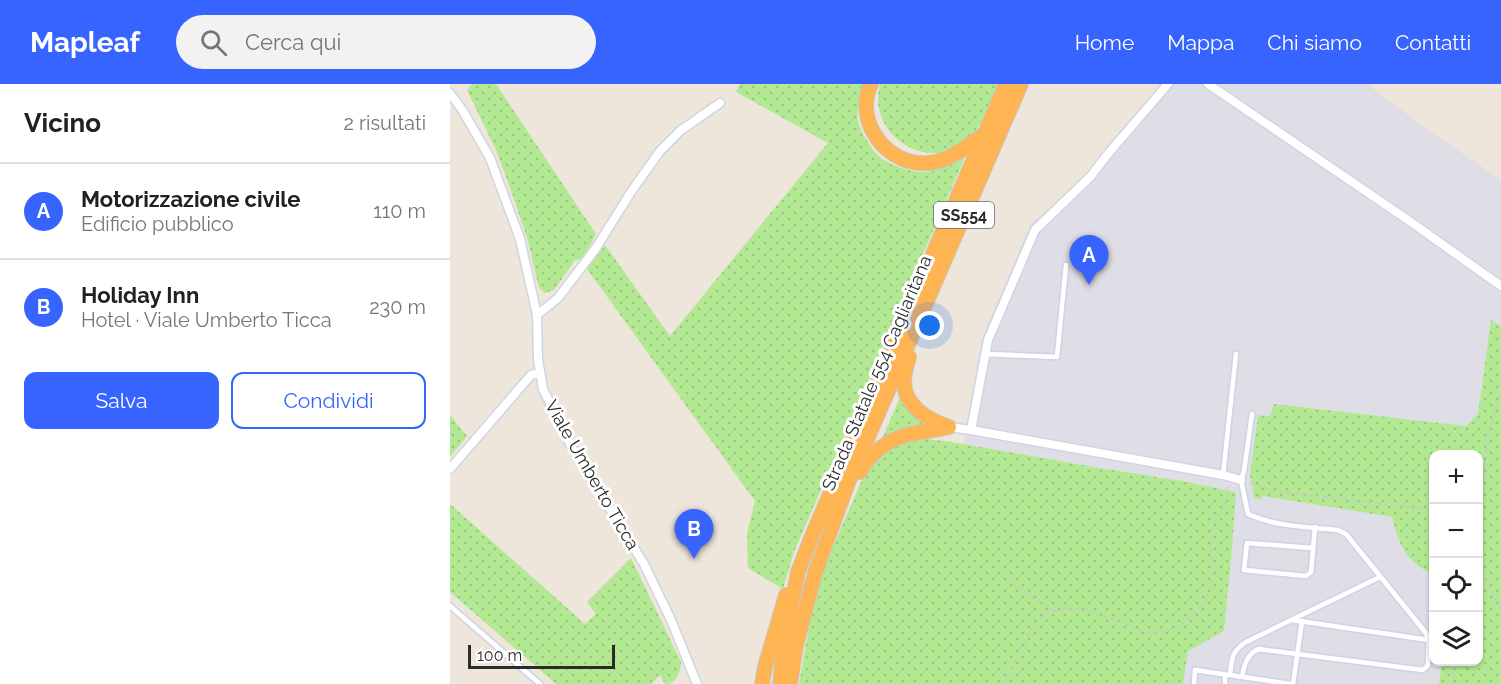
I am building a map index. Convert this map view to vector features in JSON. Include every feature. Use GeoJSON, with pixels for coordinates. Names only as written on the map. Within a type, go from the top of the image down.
{"type":"FeatureCollection","features":[{"type":"Feature","properties":{"kind":"highway"},"geometry":{"type":"LineString","coordinates":[[871,84],[866,108],[869,122],[882,145],[904,159],[927,163],[942,160],[952,156],[986,133]]}},
{"type":"Feature","properties":{"kind":"highway","name":"Strada Statale 554 Cagliaritana"},"geometry":{"type":"LineString","coordinates":[[780,684],[784,644],[798,572],[1006,84]]}},
{"type":"Feature","properties":{"kind":"highway","name":"Strada Statale 554 Cagliaritana"},"geometry":{"type":"LineString","coordinates":[[790,684],[796,646],[814,573],[848,483],[1021,84]]}},
{"type":"Feature","properties":{"kind":"highway"},"geometry":{"type":"LineString","coordinates":[[906,346],[910,355],[904,373],[908,400],[920,412],[937,423],[949,427]]}},
{"type":"Feature","properties":{"kind":"highway"},"geometry":{"type":"LineString","coordinates":[[848,483],[856,480],[863,464],[892,440],[912,433],[949,427]]}},
{"type":"Feature","properties":{"kind":"highway"},"geometry":{"type":"LineString","coordinates":[[762,684],[765,666],[785,599],[798,572]]}},
{"type":"Feature","properties":{"kind":"street"},"geometry":{"type":"LineString","coordinates":[[971,430],[988,340],[1035,230],[1091,176],[1168,84]]}},
{"type":"Feature","properties":{"kind":"street"},"geometry":{"type":"LineString","coordinates":[[1208,84],[1501,286]]}},
{"type":"Feature","properties":{"kind":"street","name":"Viale Umberto Ticca"},"geometry":{"type":"LineString","coordinates":[[450,93],[490,158],[520,239],[537,315],[538,360],[543,389],[570,444],[644,564],[671,620],[697,684]]}},
{"type":"Feature","properties":{"kind":"street"},"geometry":{"type":"LineString","coordinates":[[537,315],[558,298],[596,248],[660,151],[680,131],[720,103]]}},
{"type":"Feature","properties":{"kind":"street"},"geometry":{"type":"LineString","coordinates":[[450,469],[531,375],[540,373]]}},
{"type":"Feature","properties":{"kind":"street"},"geometry":{"type":"LineString","coordinates":[[949,427],[1241,480]]}},
{"type":"Feature","properties":{"kind":"lane"},"geometry":{"type":"LineString","coordinates":[[985,354],[1057,357],[1066,265]]}},
{"type":"Feature","properties":{"kind":"lane"},"geometry":{"type":"LineString","coordinates":[[1226,476],[1236,354]]}},
{"type":"Feature","properties":{"kind":"lane"},"geometry":{"type":"LineString","coordinates":[[1242,677],[1245,662],[1254,651],[1259,649],[1423,670],[1428,665],[1429,640],[1426,633],[1346,534],[1338,530],[1276,523],[1248,514],[1241,480],[1252,414]]}},
{"type":"Feature","properties":{"kind":"lane"},"geometry":{"type":"LineString","coordinates":[[1313,548],[1247,543],[1244,570],[1306,576],[1311,572],[1315,528]]}},
{"type":"Feature","properties":{"kind":"lane"},"geometry":{"type":"LineString","coordinates":[[1225,684],[1233,655],[1238,647],[1380,577]]}},
{"type":"Feature","properties":{"kind":"lane"},"geometry":{"type":"LineString","coordinates":[[450,606],[540,684]]}},
{"type":"Feature","properties":{"kind":"lane"},"geometry":{"type":"LineString","coordinates":[[1291,620],[1429,640]]}},
{"type":"Feature","properties":{"kind":"lane"},"geometry":{"type":"LineString","coordinates":[[1194,684],[1195,670],[1291,684],[1302,621]]}},
{"type":"Feature","properties":{"kind":"path"},"geometry":{"type":"LineString","coordinates":[[1483,480],[1487,472],[1486,441],[1501,395]]}},
{"type":"Feature","properties":{"kind":"path"},"geometry":{"type":"LineString","coordinates":[[1004,684],[1036,622],[1047,613],[1066,608],[1090,611],[1145,632],[1156,633],[1166,632],[1187,621],[1205,602],[1209,590],[1212,578],[1211,538],[1215,522],[1227,499],[1226,476]]}},
{"type":"Feature","properties":{"kind":"path"},"geometry":{"type":"LineString","coordinates":[[1241,480],[1274,491],[1429,509]]}},
{"type":"Feature","properties":{"kind":"path"},"geometry":{"type":"LineString","coordinates":[[1483,573],[1501,609]]}},
{"type":"Feature","properties":{"kind":"path"},"geometry":{"type":"LineString","coordinates":[[1000,575],[1053,611]]}},
{"type":"Feature","properties":{"kind":"path"},"geometry":{"type":"LineString","coordinates":[[1453,684],[1455,666]]}},
{"type":"Feature","properties":{"kind":"shaded area"},"geometry":{"type":"Polygon","coordinates":[[[1166,84],[1367,84],[1501,180],[1501,326],[1491,321],[1478,414],[1466,426],[1274,404],[1270,416],[1258,415],[1250,475],[1254,498],[1260,499],[1263,496],[1392,517],[1399,543],[1422,569],[1429,573],[1429,666],[1441,666],[1439,684],[1183,684],[1188,651],[1224,631],[1235,492],[964,444],[978,358],[985,331],[1031,223],[1084,177],[1128,123],[1166,84]]]}},
{"type":"Feature","properties":{"kind":"green space"},"geometry":{"type":"Polygon","coordinates":[[[472,84],[496,84],[596,234],[581,259],[575,260],[554,290],[545,293],[539,288],[528,241],[512,193],[496,150],[467,90],[472,84]]]}},
{"type":"Feature","properties":{"kind":"green space"},"geometry":{"type":"Polygon","coordinates":[[[740,84],[864,84],[858,107],[858,120],[869,144],[883,159],[901,168],[926,172],[965,157],[794,552],[783,589],[748,568],[747,533],[755,501],[587,269],[605,245],[670,336],[828,143],[736,92],[740,84]]]}},
{"type":"Feature","properties":{"kind":"green space"},"geometry":{"type":"Polygon","coordinates":[[[880,84],[999,84],[982,121],[968,140],[952,150],[935,153],[919,151],[904,144],[891,133],[882,119],[878,102],[880,84]]]}},
{"type":"Feature","properties":{"kind":"green space"},"geometry":{"type":"Polygon","coordinates":[[[1491,320],[1501,326],[1501,684],[1439,684],[1441,666],[1483,666],[1483,450],[1429,450],[1429,573],[1416,564],[1405,552],[1392,517],[1263,496],[1260,499],[1254,498],[1250,475],[1258,415],[1270,416],[1274,404],[1466,426],[1478,414],[1491,320]]]}},
{"type":"Feature","properties":{"kind":"green space"},"geometry":{"type":"Polygon","coordinates":[[[902,393],[936,424],[880,443],[902,393]]]}},
{"type":"Feature","properties":{"kind":"green space"},"geometry":{"type":"Polygon","coordinates":[[[450,415],[467,436],[450,457],[450,415]]]}},
{"type":"Feature","properties":{"kind":"green space"},"geometry":{"type":"Polygon","coordinates":[[[926,439],[1236,492],[1224,631],[1188,651],[1183,684],[799,684],[820,577],[867,468],[886,451],[902,443],[926,439]]]}},
{"type":"Feature","properties":{"kind":"green space"},"geometry":{"type":"Polygon","coordinates":[[[450,504],[585,624],[596,614],[587,602],[631,558],[681,662],[675,680],[665,684],[660,675],[651,684],[556,684],[450,592],[450,504]]]}},
{"type":"Feature","properties":{"kind":"place","name":"Motorizzazione civile"},"geometry":{"type":"Point","coordinates":[1089,285]}},
{"type":"Feature","properties":{"kind":"place","name":"Holiday Inn"},"geometry":{"type":"Point","coordinates":[694,559]}}]}
